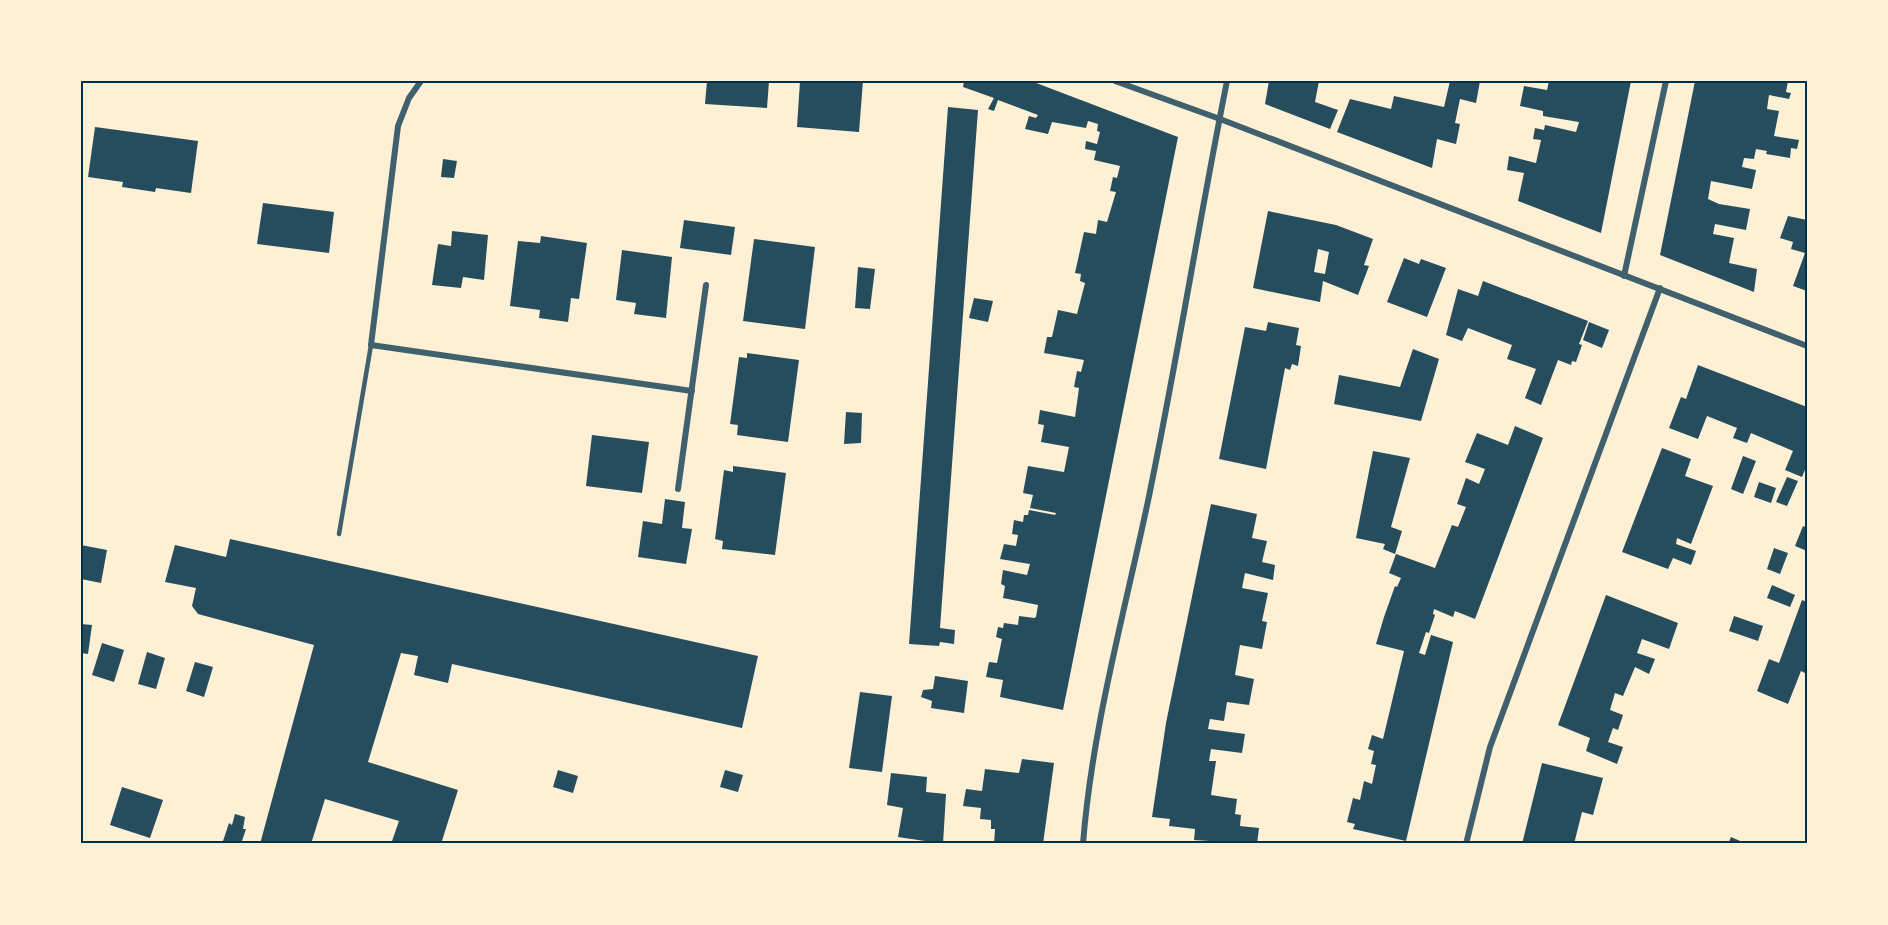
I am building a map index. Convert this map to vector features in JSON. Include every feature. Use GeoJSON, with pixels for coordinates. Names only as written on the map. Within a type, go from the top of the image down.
{"type":"FeatureCollection","features":[{"type":"Feature","properties":{"kind":"street"},"geometry":{"type":"LineString","coordinates":[[422,81],[409,98],[398,126],[371,345],[692,391]]}},
{"type":"Feature","properties":{"kind":"street"},"geometry":{"type":"LineString","coordinates":[[1115,81],[1220,119],[1807,346]]}},
{"type":"Feature","properties":{"kind":"street"},"geometry":{"type":"LineString","coordinates":[[1083,844],[1086,799],[1096,740],[1148,501],[1227,81]]}},
{"type":"Feature","properties":{"kind":"street"},"geometry":{"type":"LineString","coordinates":[[1624,276],[1666,81]]}},
{"type":"Feature","properties":{"kind":"street"},"geometry":{"type":"LineString","coordinates":[[678,489],[706,285]]}},
{"type":"Feature","properties":{"kind":"street"},"geometry":{"type":"LineString","coordinates":[[1466,844],[1490,747],[1660,288]]}},
{"type":"Feature","properties":{"kind":"lane"},"geometry":{"type":"LineString","coordinates":[[339,534],[371,345]]}},
{"type":"Feature","properties":{"kind":"building"},"geometry":{"type":"Polygon","coordinates":[[[707,81],[769,81],[767,108],[705,104],[707,81]]]}},
{"type":"Feature","properties":{"kind":"building"},"geometry":{"type":"Polygon","coordinates":[[[800,81],[863,81],[859,132],[797,127],[800,81]]]}},
{"type":"Feature","properties":{"kind":"building"},"geometry":{"type":"Polygon","coordinates":[[[964,81],[1031,81],[1178,137],[1063,710],[1000,697],[1003,680],[986,677],[989,662],[997,663],[1002,639],[996,637],[998,627],[1003,628],[1004,623],[1018,625],[1019,616],[1036,617],[1038,605],[1003,598],[1005,586],[1001,584],[1003,570],[1027,575],[1030,564],[1000,559],[1004,544],[1016,546],[1018,535],[1012,534],[1014,520],[1023,522],[1024,515],[1028,515],[1029,510],[1055,515],[1056,513],[1030,508],[1033,495],[1023,493],[1028,466],[1064,472],[1069,447],[1041,442],[1044,425],[1038,424],[1040,410],[1075,417],[1079,388],[1074,387],[1077,371],[1081,372],[1084,360],[1044,353],[1047,337],[1052,337],[1058,310],[1077,314],[1085,283],[1080,281],[1081,274],[1075,273],[1084,232],[1096,234],[1098,220],[1107,222],[1116,192],[1110,191],[1113,177],[1117,178],[1120,166],[1094,160],[1096,151],[1085,149],[1086,141],[1097,144],[1100,132],[1097,131],[1098,124],[1088,121],[1086,128],[1052,122],[1048,134],[1025,129],[1029,116],[1036,118],[1038,115],[998,100],[994,111],[988,109],[994,98],[963,87],[964,81]]]}},
{"type":"Feature","properties":{"kind":"building"},"geometry":{"type":"Polygon","coordinates":[[[1269,81],[1319,81],[1315,102],[1338,110],[1330,129],[1265,104],[1269,81]]]}},
{"type":"Feature","properties":{"kind":"building"},"geometry":{"type":"Polygon","coordinates":[[[1450,81],[1480,81],[1476,103],[1460,99],[1455,123],[1460,124],[1456,144],[1437,139],[1432,168],[1337,132],[1350,99],[1391,109],[1394,96],[1444,107],[1450,81]]]}},
{"type":"Feature","properties":{"kind":"building"},"geometry":{"type":"Polygon","coordinates":[[[1549,81],[1631,81],[1601,233],[1518,201],[1524,173],[1507,170],[1509,156],[1536,163],[1541,140],[1533,139],[1535,128],[1544,130],[1545,125],[1576,132],[1579,122],[1543,116],[1543,111],[1520,106],[1524,86],[1547,90],[1549,81]]]}},
{"type":"Feature","properties":{"kind":"building"},"geometry":{"type":"Polygon","coordinates":[[[1695,81],[1788,81],[1786,92],[1791,93],[1789,99],[1769,95],[1767,109],[1779,111],[1774,136],[1799,140],[1797,149],[1791,148],[1790,158],[1766,154],[1767,151],[1756,149],[1754,159],[1744,158],[1742,167],[1756,170],[1752,189],[1711,181],[1708,199],[1719,204],[1750,209],[1746,230],[1715,224],[1713,234],[1734,238],[1729,263],[1757,269],[1754,292],[1660,255],[1695,81]]]}},
{"type":"Feature","properties":{"kind":"building"},"geometry":{"type":"Polygon","coordinates":[[[948,107],[978,110],[940,628],[955,630],[954,644],[940,642],[939,646],[909,644],[948,107]]]}},
{"type":"Feature","properties":{"kind":"building"},"geometry":{"type":"Polygon","coordinates":[[[95,127],[198,141],[191,193],[156,188],[155,192],[122,187],[123,182],[88,177],[95,127]]]}},
{"type":"Feature","properties":{"kind":"building"},"geometry":{"type":"Polygon","coordinates":[[[443,159],[457,161],[454,178],[441,177],[443,159]]]}},
{"type":"Feature","properties":{"kind":"building"},"geometry":{"type":"Polygon","coordinates":[[[263,203],[334,212],[329,253],[257,244],[263,203]]]}},
{"type":"Feature","properties":{"kind":"building"},"geometry":{"type":"Polygon","coordinates":[[[1268,211],[1336,225],[1373,239],[1364,265],[1369,266],[1358,295],[1323,281],[1320,302],[1253,288],[1268,211]],[[1318,249],[1314,272],[1325,274],[1329,252],[1318,249]]]}},
{"type":"Feature","properties":{"kind":"building"},"geometry":{"type":"Polygon","coordinates":[[[1788,216],[1807,220],[1807,291],[1793,286],[1805,253],[1791,249],[1793,242],[1780,238],[1788,216]]]}},
{"type":"Feature","properties":{"kind":"building"},"geometry":{"type":"Polygon","coordinates":[[[684,220],[735,227],[731,255],[680,248],[684,220]]]}},
{"type":"Feature","properties":{"kind":"building"},"geometry":{"type":"Polygon","coordinates":[[[452,231],[488,235],[484,280],[463,277],[461,288],[432,285],[438,244],[451,246],[452,231]]]}},
{"type":"Feature","properties":{"kind":"building"},"geometry":{"type":"Polygon","coordinates":[[[541,236],[587,243],[579,299],[571,298],[568,322],[539,318],[540,310],[510,306],[518,241],[540,243],[541,236]]]}},
{"type":"Feature","properties":{"kind":"building"},"geometry":{"type":"Polygon","coordinates":[[[754,239],[815,247],[805,329],[743,321],[754,239]]]}},
{"type":"Feature","properties":{"kind":"building"},"geometry":{"type":"Polygon","coordinates":[[[622,250],[672,257],[666,318],[634,314],[636,303],[616,300],[622,250]]]}},
{"type":"Feature","properties":{"kind":"building"},"geometry":{"type":"Polygon","coordinates":[[[1404,258],[1419,264],[1421,259],[1446,268],[1427,317],[1387,302],[1404,258]]]}},
{"type":"Feature","properties":{"kind":"building"},"geometry":{"type":"Polygon","coordinates":[[[858,267],[875,269],[870,309],[855,308],[858,267]]]}},
{"type":"Feature","properties":{"kind":"building"},"geometry":{"type":"Polygon","coordinates":[[[1483,281],[1588,321],[1579,344],[1582,345],[1576,362],[1572,361],[1571,365],[1558,360],[1541,405],[1525,398],[1536,369],[1507,359],[1512,345],[1468,328],[1462,341],[1446,335],[1458,289],[1478,296],[1483,281]]]}},
{"type":"Feature","properties":{"kind":"building"},"geometry":{"type":"Polygon","coordinates":[[[974,298],[993,301],[988,322],[969,318],[974,298]]]}},
{"type":"Feature","properties":{"kind":"building"},"geometry":{"type":"Polygon","coordinates":[[[1268,322],[1299,328],[1296,345],[1301,346],[1298,366],[1292,364],[1290,370],[1285,368],[1266,469],[1219,459],[1245,327],[1266,331],[1268,322]]]}},
{"type":"Feature","properties":{"kind":"building"},"geometry":{"type":"Polygon","coordinates":[[[1589,322],[1609,330],[1602,348],[1583,340],[1589,322]]]}},
{"type":"Feature","properties":{"kind":"building"},"geometry":{"type":"Polygon","coordinates":[[[1413,349],[1439,359],[1421,421],[1334,404],[1339,375],[1400,387],[1413,349]]]}},
{"type":"Feature","properties":{"kind":"building"},"geometry":{"type":"Polygon","coordinates":[[[747,353],[799,360],[788,442],[737,435],[738,425],[730,424],[739,357],[747,358],[747,353]]]}},
{"type":"Feature","properties":{"kind":"building"},"geometry":{"type":"Polygon","coordinates":[[[1698,365],[1807,407],[1807,465],[1802,477],[1785,470],[1793,451],[1751,433],[1747,443],[1733,438],[1737,428],[1707,416],[1698,439],[1669,428],[1681,397],[1686,399],[1698,365]]]}},
{"type":"Feature","properties":{"kind":"building"},"geometry":{"type":"Polygon","coordinates":[[[846,412],[862,413],[861,443],[844,444],[846,412]]]}},
{"type":"Feature","properties":{"kind":"building"},"geometry":{"type":"Polygon","coordinates":[[[1515,426],[1543,438],[1475,619],[1455,611],[1453,617],[1434,609],[1433,614],[1435,615],[1429,633],[1426,632],[1419,653],[1425,655],[1431,635],[1453,642],[1406,841],[1353,829],[1355,824],[1347,822],[1353,798],[1360,800],[1364,781],[1372,784],[1376,765],[1371,764],[1374,751],[1368,749],[1372,735],[1383,739],[1404,651],[1376,644],[1395,586],[1397,587],[1401,578],[1389,573],[1396,554],[1435,568],[1452,525],[1458,527],[1466,507],[1457,504],[1466,478],[1479,484],[1485,469],[1465,462],[1477,433],[1508,445],[1515,426]]]}},
{"type":"Feature","properties":{"kind":"building"},"geometry":{"type":"Polygon","coordinates":[[[592,435],[649,442],[642,493],[586,486],[592,435]]]}},
{"type":"Feature","properties":{"kind":"building"},"geometry":{"type":"Polygon","coordinates":[[[1662,448],[1691,459],[1685,476],[1713,486],[1691,544],[1677,538],[1676,544],[1696,551],[1691,565],[1673,558],[1668,569],[1622,552],[1662,448]]]}},
{"type":"Feature","properties":{"kind":"building"},"geometry":{"type":"Polygon","coordinates":[[[1373,451],[1410,458],[1391,527],[1402,531],[1395,554],[1383,549],[1385,544],[1356,538],[1373,451]]]}},
{"type":"Feature","properties":{"kind":"building"},"geometry":{"type":"Polygon","coordinates":[[[1743,456],[1756,461],[1743,494],[1731,489],[1743,456]]]}},
{"type":"Feature","properties":{"kind":"building"},"geometry":{"type":"Polygon","coordinates":[[[733,466],[786,473],[775,555],[722,549],[723,541],[715,539],[724,470],[733,472],[733,466]]]}},
{"type":"Feature","properties":{"kind":"building"},"geometry":{"type":"Polygon","coordinates":[[[1787,477],[1798,481],[1787,506],[1776,502],[1787,477]]]}},
{"type":"Feature","properties":{"kind":"building"},"geometry":{"type":"Polygon","coordinates":[[[1759,482],[1776,488],[1771,503],[1754,497],[1759,482]]]}},
{"type":"Feature","properties":{"kind":"building"},"geometry":{"type":"Polygon","coordinates":[[[665,499],[685,502],[682,528],[692,529],[686,564],[638,557],[643,521],[662,524],[665,499]]]}},
{"type":"Feature","properties":{"kind":"building"},"geometry":{"type":"Polygon","coordinates":[[[1211,504],[1257,514],[1252,538],[1267,541],[1262,562],[1275,565],[1273,580],[1245,573],[1242,588],[1268,593],[1262,621],[1267,622],[1262,649],[1240,645],[1235,675],[1254,679],[1249,705],[1227,702],[1224,721],[1210,719],[1208,729],[1245,734],[1242,753],[1211,749],[1209,761],[1216,761],[1211,795],[1237,799],[1235,814],[1241,815],[1240,826],[1259,828],[1257,844],[1194,840],[1195,829],[1169,826],[1170,819],[1152,817],[1166,723],[1211,504]]]}},
{"type":"Feature","properties":{"kind":"building"},"geometry":{"type":"Polygon","coordinates":[[[1803,526],[1807,528],[1807,551],[1795,546],[1803,526]]]}},
{"type":"Feature","properties":{"kind":"building"},"geometry":{"type":"Polygon","coordinates":[[[230,539],[758,656],[742,728],[452,664],[448,683],[414,675],[418,656],[401,653],[368,762],[458,790],[441,844],[391,844],[399,821],[325,799],[311,844],[260,844],[314,645],[198,614],[192,606],[196,588],[165,582],[175,545],[226,557],[230,539]]]}},
{"type":"Feature","properties":{"kind":"building"},"geometry":{"type":"Polygon","coordinates":[[[81,545],[107,550],[101,583],[81,579],[81,545]]]}},
{"type":"Feature","properties":{"kind":"building"},"geometry":{"type":"Polygon","coordinates":[[[1774,548],[1788,553],[1780,574],[1767,569],[1774,548]]]}},
{"type":"Feature","properties":{"kind":"building"},"geometry":{"type":"Polygon","coordinates":[[[1772,585],[1795,595],[1790,607],[1767,598],[1772,585]]]}},
{"type":"Feature","properties":{"kind":"building"},"geometry":{"type":"Polygon","coordinates":[[[1606,595],[1678,623],[1669,649],[1642,639],[1637,653],[1655,659],[1649,674],[1635,667],[1623,696],[1615,693],[1610,710],[1623,715],[1618,730],[1613,728],[1608,742],[1623,747],[1617,764],[1586,751],[1590,738],[1558,725],[1606,595]]]}},
{"type":"Feature","properties":{"kind":"building"},"geometry":{"type":"Polygon","coordinates":[[[1802,600],[1807,602],[1807,674],[1801,671],[1788,704],[1757,691],[1769,659],[1779,663],[1802,600]]]}},
{"type":"Feature","properties":{"kind":"building"},"geometry":{"type":"Polygon","coordinates":[[[1734,616],[1763,626],[1758,641],[1729,631],[1734,616]]]}},
{"type":"Feature","properties":{"kind":"building"},"geometry":{"type":"Polygon","coordinates":[[[81,624],[92,625],[88,654],[81,653],[81,624]]]}},
{"type":"Feature","properties":{"kind":"building"},"geometry":{"type":"Polygon","coordinates":[[[102,643],[124,650],[114,682],[92,675],[102,643]]]}},
{"type":"Feature","properties":{"kind":"building"},"geometry":{"type":"Polygon","coordinates":[[[147,652],[165,658],[156,689],[138,684],[147,652]]]}},
{"type":"Feature","properties":{"kind":"building"},"geometry":{"type":"Polygon","coordinates":[[[195,662],[213,667],[204,697],[186,691],[195,662]]]}},
{"type":"Feature","properties":{"kind":"building"},"geometry":{"type":"Polygon","coordinates":[[[935,676],[968,681],[964,713],[931,708],[932,701],[921,697],[923,690],[933,689],[935,676]]]}},
{"type":"Feature","properties":{"kind":"building"},"geometry":{"type":"Polygon","coordinates":[[[860,692],[892,696],[882,772],[849,768],[860,692]]]}},
{"type":"Feature","properties":{"kind":"building"},"geometry":{"type":"Polygon","coordinates":[[[1022,759],[1054,763],[1043,844],[994,844],[995,829],[991,829],[991,820],[980,819],[981,808],[963,806],[966,789],[982,791],[985,769],[1019,773],[1022,759]]]}},
{"type":"Feature","properties":{"kind":"building"},"geometry":{"type":"Polygon","coordinates":[[[1542,763],[1603,778],[1593,815],[1582,812],[1574,844],[1522,844],[1542,763]]]}},
{"type":"Feature","properties":{"kind":"building"},"geometry":{"type":"Polygon","coordinates":[[[558,770],[578,776],[573,793],[553,787],[558,770]]]}},
{"type":"Feature","properties":{"kind":"building"},"geometry":{"type":"Polygon","coordinates":[[[725,770],[743,775],[738,792],[720,787],[725,770]]]}},
{"type":"Feature","properties":{"kind":"building"},"geometry":{"type":"Polygon","coordinates":[[[891,773],[927,777],[926,792],[946,794],[943,844],[925,844],[925,841],[898,837],[903,808],[887,805],[891,773]]]}},
{"type":"Feature","properties":{"kind":"building"},"geometry":{"type":"Polygon","coordinates":[[[122,787],[163,800],[150,838],[110,825],[122,787]]]}},
{"type":"Feature","properties":{"kind":"building"},"geometry":{"type":"Polygon","coordinates":[[[235,814],[245,817],[243,829],[246,829],[241,844],[222,844],[229,823],[232,825],[235,814]]]}},
{"type":"Feature","properties":{"kind":"building"},"geometry":{"type":"Polygon","coordinates":[[[1731,837],[1747,844],[1728,844],[1731,837]]]}}]}
